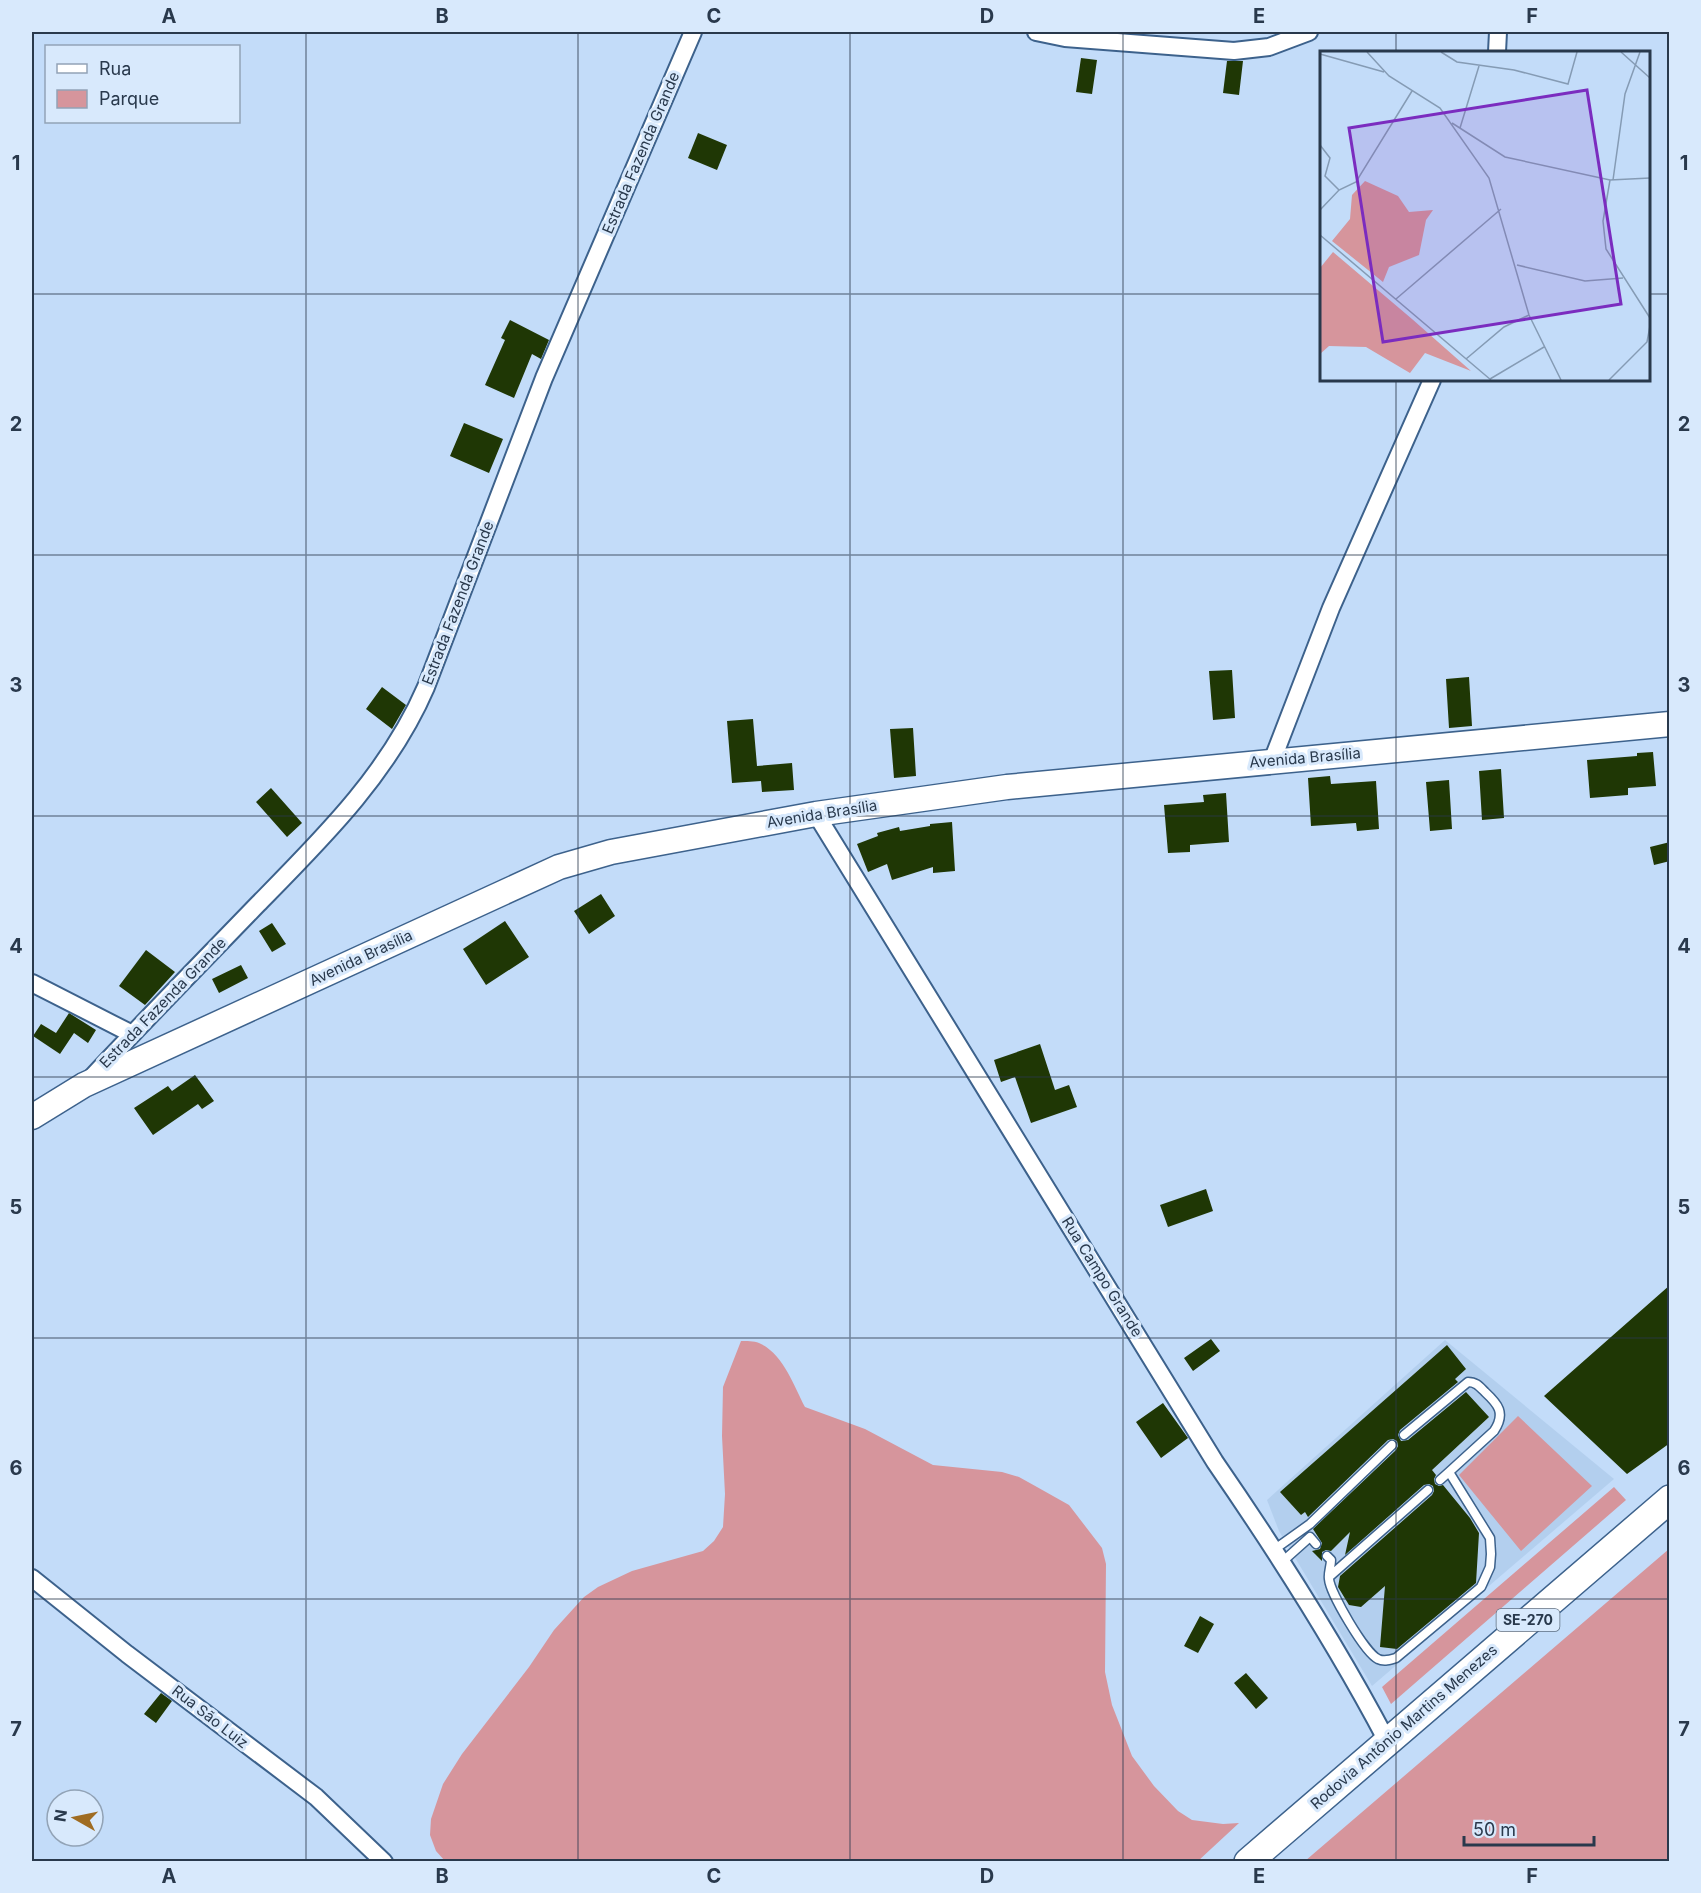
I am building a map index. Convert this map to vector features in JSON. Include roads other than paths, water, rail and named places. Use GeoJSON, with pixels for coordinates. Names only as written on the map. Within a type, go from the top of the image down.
{"type":"FeatureCollection","features":[{"type":"Feature","properties":{"kind":"main road","name":"Avenida Brasília"},"geometry":{"type":"LineString","coordinates":[[32,1117],[84,1085],[559,867],[611,852],[816,814],[1007,787],[1670,724]]}},
{"type":"Feature","properties":{"kind":"main road","name":"Rodovia Antônio Martins Menezes"},"geometry":{"type":"LineString","coordinates":[[1248,1862],[1670,1498]]}},
{"type":"Feature","properties":{"kind":"street","name":"Estrada Fazenda Grande"},"geometry":{"type":"LineString","coordinates":[[84,1085],[305,856],[376,776],[400,740],[426,687],[544,378],[693,32]]}},
{"type":"Feature","properties":{"kind":"street"},"geometry":{"type":"LineString","coordinates":[[1036,32],[1065,38],[1234,51],[1269,47],[1309,32]]}},
{"type":"Feature","properties":{"kind":"street"},"geometry":{"type":"LineString","coordinates":[[1497,51],[1498,32]]}},
{"type":"Feature","properties":{"kind":"street"},"geometry":{"type":"LineString","coordinates":[[1272,761],[1331,608],[1432,381]]}},
{"type":"Feature","properties":{"kind":"street","name":"Rua Campo Grande"},"geometry":{"type":"LineString","coordinates":[[816,814],[1215,1462],[1278,1556],[1362,1693],[1387,1741]]}},
{"type":"Feature","properties":{"kind":"street"},"geometry":{"type":"LineString","coordinates":[[32,983],[132,1034]]}},
{"type":"Feature","properties":{"kind":"street","name":"Rua São Luiz"},"geometry":{"type":"LineString","coordinates":[[32,1578],[127,1654],[316,1797],[384,1862]]}},
{"type":"Feature","properties":{"kind":"lane"},"geometry":{"type":"LineString","coordinates":[[1404,1435],[1465,1383],[1472,1381],[1476,1383],[1496,1402],[1500,1414],[1499,1423],[1494,1431],[1440,1480]]}},
{"type":"Feature","properties":{"kind":"lane"},"geometry":{"type":"LineString","coordinates":[[1278,1556],[1392,1445]]}},
{"type":"Feature","properties":{"kind":"lane"},"geometry":{"type":"LineString","coordinates":[[1327,1556],[1331,1560],[1328,1577],[1332,1590],[1354,1628],[1377,1658],[1388,1661],[1396,1658],[1481,1587],[1490,1567],[1490,1538],[1449,1472]]}},
{"type":"Feature","properties":{"kind":"lane"},"geometry":{"type":"LineString","coordinates":[[1328,1577],[1428,1490]]}},
{"type":"Feature","properties":{"kind":"lane"},"geometry":{"type":"LineString","coordinates":[[1278,1556],[1310,1538],[1316,1544]]}}]}
